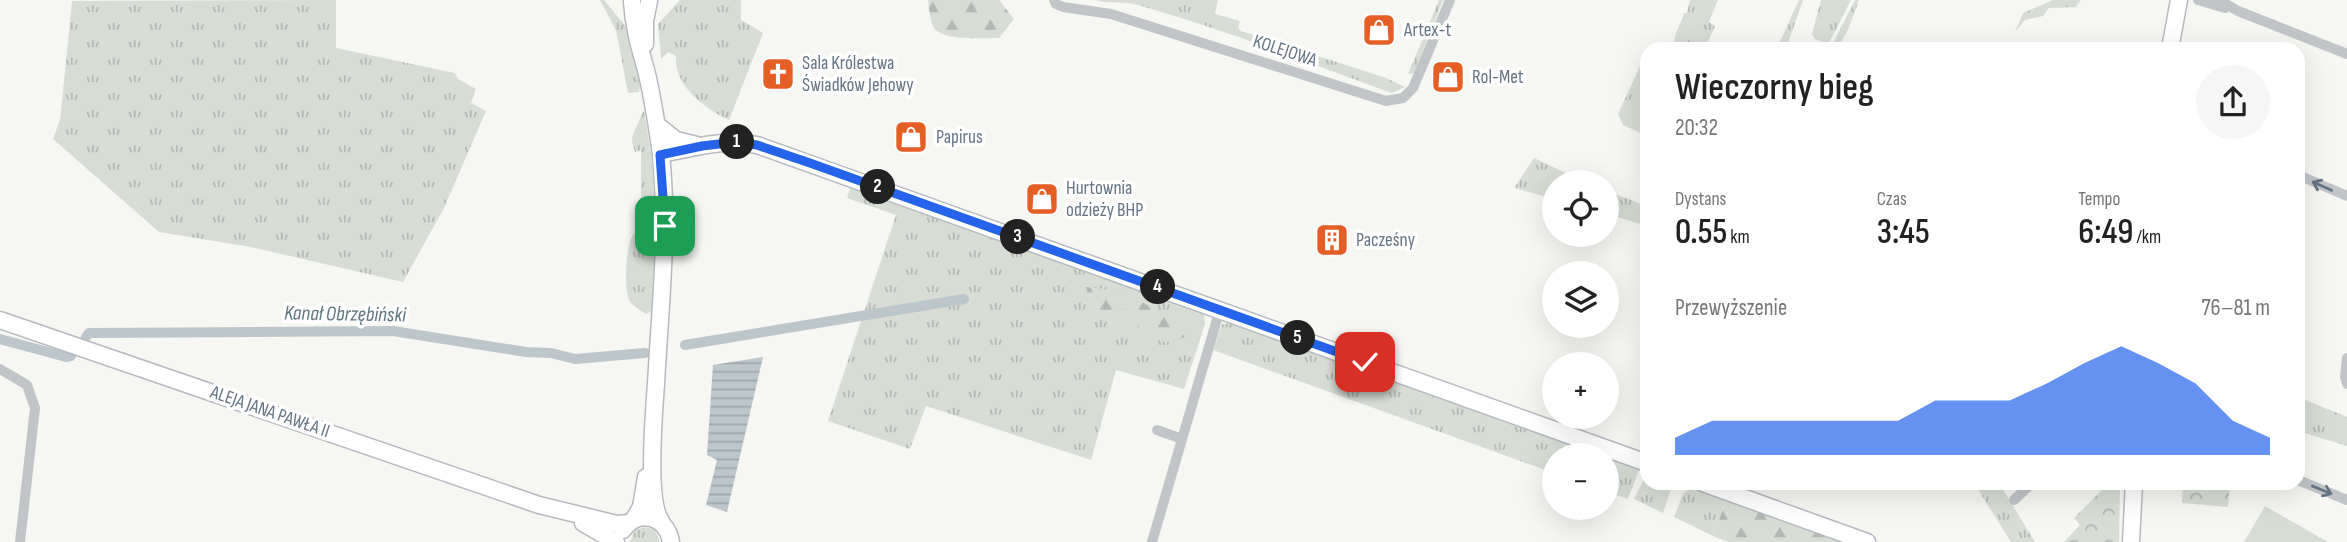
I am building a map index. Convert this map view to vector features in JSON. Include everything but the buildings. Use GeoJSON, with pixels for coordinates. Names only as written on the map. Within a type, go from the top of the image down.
{"type":"FeatureCollection","features":[{"type":"Feature","properties":{"kind":"street","name":"KOLEJOWA"},"geometry":{"type":"LineString","coordinates":[[1054,0],[1063,7],[1111,14],[1390,101],[1403,98],[1413,88],[1450,0]]}},
{"type":"Feature","properties":{"kind":"street"},"geometry":{"type":"LineString","coordinates":[[2165,42],[2169,0]]}},
{"type":"Feature","properties":{"kind":"street"},"geometry":{"type":"LineString","coordinates":[[2171,42],[2179,0]]}},
{"type":"Feature","properties":{"kind":"street"},"geometry":{"type":"LineString","coordinates":[[2198,0],[2238,11],[2347,54]]}},
{"type":"Feature","properties":{"kind":"street"},"geometry":{"type":"LineString","coordinates":[[2219,0],[2238,11]]}},
{"type":"Feature","properties":{"kind":"street"},"geometry":{"type":"LineString","coordinates":[[618,542],[643,499],[652,443],[665,226],[657,125],[629,1],[650,1],[645,21],[645,67]]}},
{"type":"Feature","properties":{"kind":"street"},"geometry":{"type":"LineString","coordinates":[[657,125],[676,140],[702,146]]}},
{"type":"Feature","properties":{"kind":"street"},"geometry":{"type":"LineString","coordinates":[[660,155],[736,142],[757,145],[1640,460]]}},
{"type":"Feature","properties":{"kind":"street"},"geometry":{"type":"LineString","coordinates":[[2305,178],[2347,196]]}},
{"type":"Feature","properties":{"kind":"street"},"geometry":{"type":"LineString","coordinates":[[1152,542],[1220,309]]}},
{"type":"Feature","properties":{"kind":"street","name":"ALEJA JANA PAWŁA II"},"geometry":{"type":"LineString","coordinates":[[0,320],[539,505],[618,542]]}},
{"type":"Feature","properties":{"kind":"street"},"geometry":{"type":"LineString","coordinates":[[2347,358],[2347,384]]}},
{"type":"Feature","properties":{"kind":"street"},"geometry":{"type":"LineString","coordinates":[[0,369],[27,385],[35,408],[20,542]]}},
{"type":"Feature","properties":{"kind":"street"},"geometry":{"type":"LineString","coordinates":[[1157,430],[1182,439]]}},
{"type":"Feature","properties":{"kind":"street"},"geometry":{"type":"LineString","coordinates":[[652,443],[655,510],[669,535]]}},
{"type":"Feature","properties":{"kind":"street"},"geometry":{"type":"LineString","coordinates":[[2305,483],[2347,500]]}},
{"type":"Feature","properties":{"kind":"street"},"geometry":{"type":"LineString","coordinates":[[1722,490],[1867,542]]}},
{"type":"Feature","properties":{"kind":"street"},"geometry":{"type":"LineString","coordinates":[[2014,500],[2025,490]]}},
{"type":"Feature","properties":{"kind":"street"},"geometry":{"type":"LineString","coordinates":[[2131,542],[2134,490]]}},
{"type":"Feature","properties":{"kind":"street","name":"ALEJA JANA PAWŁA II"},"geometry":{"type":"LineString","coordinates":[[539,505],[617,524],[648,516],[669,535]]}},
{"type":"Feature","properties":{"kind":"green space"},"geometry":{"type":"Polygon","coordinates":[[[336,0],[336,48],[455,73],[458,79],[476,89],[471,103],[486,111],[444,208],[403,282],[251,247],[159,232],[53,139],[60,120],[72,1],[336,0]]]}},
{"type":"Feature","properties":{"kind":"green space"},"geometry":{"type":"Polygon","coordinates":[[[600,0],[604,0],[627,28],[630,28],[639,92],[628,93],[616,30],[600,0]]]}},
{"type":"Feature","properties":{"kind":"green space"},"geometry":{"type":"Polygon","coordinates":[[[680,0],[741,0],[741,20],[763,33],[729,120],[692,95],[680,77],[676,56],[668,52],[661,59],[658,24],[680,0]]]}},
{"type":"Feature","properties":{"kind":"green space"},"geometry":{"type":"Polygon","coordinates":[[[928,0],[999,0],[1014,19],[999,38],[946,35],[934,28],[928,0]]]}},
{"type":"Feature","properties":{"kind":"green space"},"geometry":{"type":"Polygon","coordinates":[[[1096,0],[1218,0],[1215,14],[1240,21],[1238,28],[1241,31],[1386,78],[1405,87],[1392,93],[1170,14],[1133,4],[1096,0]]]}},
{"type":"Feature","properties":{"kind":"green space"},"geometry":{"type":"Polygon","coordinates":[[[1439,0],[1443,0],[1414,73],[1408,74],[1439,0]]]}},
{"type":"Feature","properties":{"kind":"green space"},"geometry":{"type":"Polygon","coordinates":[[[1690,0],[1718,0],[1709,22],[1715,26],[1708,42],[1675,42],[1684,13],[1687,13],[1690,0]]]}},
{"type":"Feature","properties":{"kind":"green space"},"geometry":{"type":"Polygon","coordinates":[[[1799,0],[1803,0],[1788,42],[1780,42],[1799,0]]]}},
{"type":"Feature","properties":{"kind":"green space"},"geometry":{"type":"Polygon","coordinates":[[[1821,0],[1851,0],[1830,42],[1822,42],[1812,34],[1821,0]]]}},
{"type":"Feature","properties":{"kind":"green space"},"geometry":{"type":"Polygon","coordinates":[[[1855,0],[1859,0],[1841,42],[1834,42],[1855,0]]]}},
{"type":"Feature","properties":{"kind":"green space"},"geometry":{"type":"Polygon","coordinates":[[[2053,0],[2081,0],[2076,7],[2049,8],[2043,16],[2025,20],[2015,32],[2023,13],[2053,0]]]}},
{"type":"Feature","properties":{"kind":"green space"},"geometry":{"type":"Polygon","coordinates":[[[1640,66],[1640,133],[1623,125],[1618,114],[1640,66]]]}},
{"type":"Feature","properties":{"kind":"green space"},"geometry":{"type":"Polygon","coordinates":[[[644,110],[658,197],[651,208],[644,212],[641,207],[641,150],[635,152],[632,142],[644,110]]]}},
{"type":"Feature","properties":{"kind":"green space"},"geometry":{"type":"Polygon","coordinates":[[[1534,158],[1560,170],[1542,170],[1542,196],[1514,188],[1534,158]]]}},
{"type":"Feature","properties":{"kind":"green space"},"geometry":{"type":"Polygon","coordinates":[[[851,186],[1204,314],[1205,324],[1184,389],[1116,370],[1091,460],[926,406],[910,449],[828,421],[896,215],[847,198],[851,186]]]}},
{"type":"Feature","properties":{"kind":"green space"},"geometry":{"type":"Polygon","coordinates":[[[1619,196],[1640,203],[1640,224],[1619,218],[1619,196]]]}},
{"type":"Feature","properties":{"kind":"green space"},"geometry":{"type":"Polygon","coordinates":[[[651,227],[656,229],[652,311],[646,314],[629,300],[626,265],[632,237],[651,227]]]}},
{"type":"Feature","properties":{"kind":"green space"},"geometry":{"type":"Polygon","coordinates":[[[1086,287],[1124,294],[1163,313],[1183,314],[1193,324],[1191,333],[1169,342],[1160,341],[1144,331],[1122,309],[1105,314],[1089,304],[1086,287]]]}},
{"type":"Feature","properties":{"kind":"green space"},"geometry":{"type":"Polygon","coordinates":[[[1232,323],[1565,443],[1542,443],[1542,469],[1213,350],[1222,324],[1232,323]]]}},
{"type":"Feature","properties":{"kind":"green space"},"geometry":{"type":"Polygon","coordinates":[[[2305,400],[2347,417],[2347,446],[2305,433],[2305,400]]]}},
{"type":"Feature","properties":{"kind":"green space"},"geometry":{"type":"Polygon","coordinates":[[[1619,462],[1639,470],[1628,499],[1619,496],[1619,462]]]}},
{"type":"Feature","properties":{"kind":"green space"},"geometry":{"type":"Polygon","coordinates":[[[1640,487],[1640,490],[1671,490],[1663,513],[1634,499],[1640,487]]]}},
{"type":"Feature","properties":{"kind":"green space"},"geometry":{"type":"Polygon","coordinates":[[[1688,490],[1697,490],[1726,501],[1713,536],[1674,517],[1683,494],[1688,490]]]}},
{"type":"Feature","properties":{"kind":"green space"},"geometry":{"type":"Polygon","coordinates":[[[1978,490],[2003,490],[2035,542],[2011,542],[1978,490]]]}},
{"type":"Feature","properties":{"kind":"green space"},"geometry":{"type":"Polygon","coordinates":[[[2102,490],[2120,490],[2119,542],[2064,542],[2080,525],[2074,518],[2102,490]]]}},
{"type":"Feature","properties":{"kind":"green space"},"geometry":{"type":"Polygon","coordinates":[[[2183,490],[2229,490],[2228,507],[2182,503],[2183,490]]]}},
{"type":"Feature","properties":{"kind":"green space"},"geometry":{"type":"Polygon","coordinates":[[[1726,501],[1844,542],[1728,542],[1713,536],[1726,501]]]}},
{"type":"Feature","properties":{"kind":"green space"},"geometry":{"type":"Polygon","coordinates":[[[2265,506],[2328,542],[2244,542],[2265,506]]]}},
{"type":"Feature","properties":{"kind":"green space"},"geometry":{"type":"Polygon","coordinates":[[[645,527],[655,530],[660,542],[630,542],[635,530],[645,527]]]}},
{"type":"Feature","properties":{"kind":"shaded area"},"geometry":{"type":"Polygon","coordinates":[[[763,357],[727,512],[706,505],[717,460],[707,455],[713,365],[763,357]]]}},
{"type":"Feature","properties":{"kind":"waterway","name":"Kanał Obrzębiński"},"geometry":{"type":"LineString","coordinates":[[685,345],[964,299]]}},
{"type":"Feature","properties":{"kind":"waterway","name":"Kanał Obrzębiński"},"geometry":{"type":"LineString","coordinates":[[86,337],[89,333],[393,331],[526,352],[551,353],[575,359],[645,353]]}},
{"type":"Feature","properties":{"kind":"waterway","name":"Kanał Obrzębiński"},"geometry":{"type":"LineString","coordinates":[[0,339],[66,357],[71,356]]}},
{"type":"Feature","properties":{"kind":"place","name":"Artex-t"},"geometry":{"type":"Point","coordinates":[1379,30]}},
{"type":"Feature","properties":{"kind":"place","name":"Sala Królestwa Świadków Jehowy"},"geometry":{"type":"Point","coordinates":[778,74]}},
{"type":"Feature","properties":{"kind":"place","name":"Rol-Met"},"geometry":{"type":"Point","coordinates":[1448,77]}},
{"type":"Feature","properties":{"kind":"place","name":"Papirus"},"geometry":{"type":"Point","coordinates":[911,137]}},
{"type":"Feature","properties":{"kind":"place","name":"Hurtownia odzieży BHP"},"geometry":{"type":"Point","coordinates":[1042,199]}},
{"type":"Feature","properties":{"kind":"place","name":"Pacześny"},"geometry":{"type":"Point","coordinates":[1332,240]}},
{"type":"Feature","properties":{"kind":"route"},"geometry":{"type":"LineString","coordinates":[[665,226],[660,155],[702,146],[747,142],[1365,362]]}}]}
